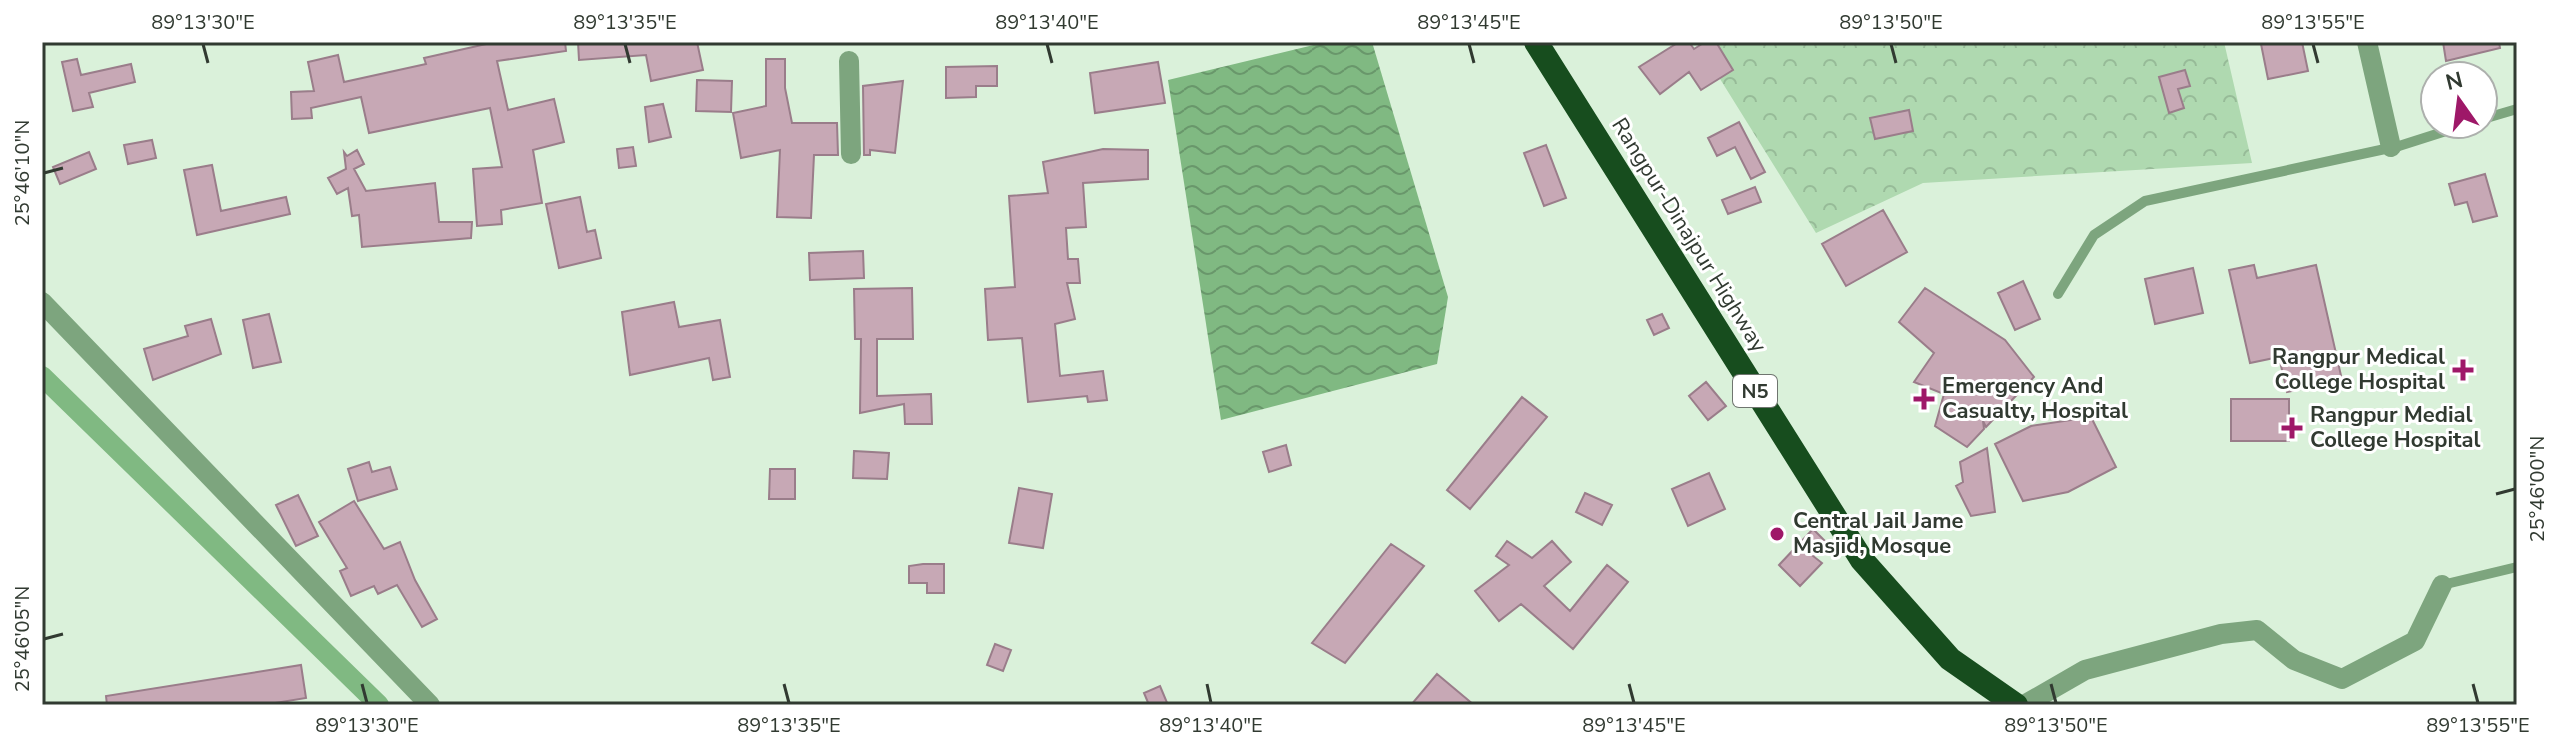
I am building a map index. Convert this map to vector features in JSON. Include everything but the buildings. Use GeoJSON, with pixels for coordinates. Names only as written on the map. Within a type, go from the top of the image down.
{"type":"FeatureCollection","features":[{"type":"Feature","properties":{"kind":"highway","name":"Rangpur-Dinajpur Highway"},"geometry":{"type":"LineString","coordinates":[[1536,42],[1862,560],[1950,659],[2016,705]]}},
{"type":"Feature","properties":{"kind":"street"},"geometry":{"type":"LineString","coordinates":[[2367,42],[2391,147]]}},
{"type":"Feature","properties":{"kind":"street"},"geometry":{"type":"LineString","coordinates":[[849,61],[851,154]]}},
{"type":"Feature","properties":{"kind":"street"},"geometry":{"type":"LineString","coordinates":[[42,302],[430,705]]}},
{"type":"Feature","properties":{"kind":"street"},"geometry":{"type":"LineString","coordinates":[[2024,705],[2085,670],[2221,634],[2257,630],[2294,660],[2342,679],[2415,641],[2442,585]]}},
{"type":"Feature","properties":{"kind":"lane"},"geometry":{"type":"LineString","coordinates":[[2058,294],[2094,235],[2145,201],[2419,139]]}},
{"type":"Feature","properties":{"kind":"lane"},"geometry":{"type":"LineString","coordinates":[[2442,585],[2517,567]]}},
{"type":"Feature","properties":{"kind":"green space"},"geometry":{"type":"Polygon","coordinates":[[[1697,42],[2224,42],[2252,163],[1923,183],[1816,233],[1697,42]]]}},
{"type":"Feature","properties":{"kind":"water"},"geometry":{"type":"Polygon","coordinates":[[[1326,42],[1372,42],[1448,297],[1437,364],[1221,420],[1168,80],[1326,42]]]}},
{"type":"Feature","properties":{"kind":"waterway"},"geometry":{"type":"LineString","coordinates":[[42,376],[379,705]]}},
{"type":"Feature","properties":{"kind":"place","name":"Rangpur Medical College Hospital"},"geometry":{"type":"Point","coordinates":[2463,370]}},
{"type":"Feature","properties":{"kind":"place","name":"Emergency And Casualty, Hospital"},"geometry":{"type":"Point","coordinates":[1924,399]}},
{"type":"Feature","properties":{"kind":"place","name":"Rangpur Medial College Hospital"},"geometry":{"type":"Point","coordinates":[2292,428]}},
{"type":"Feature","properties":{"kind":"place","name":"Central Jail Jame Masjid, Mosque"},"geometry":{"type":"Point","coordinates":[1777,534]}}]}
